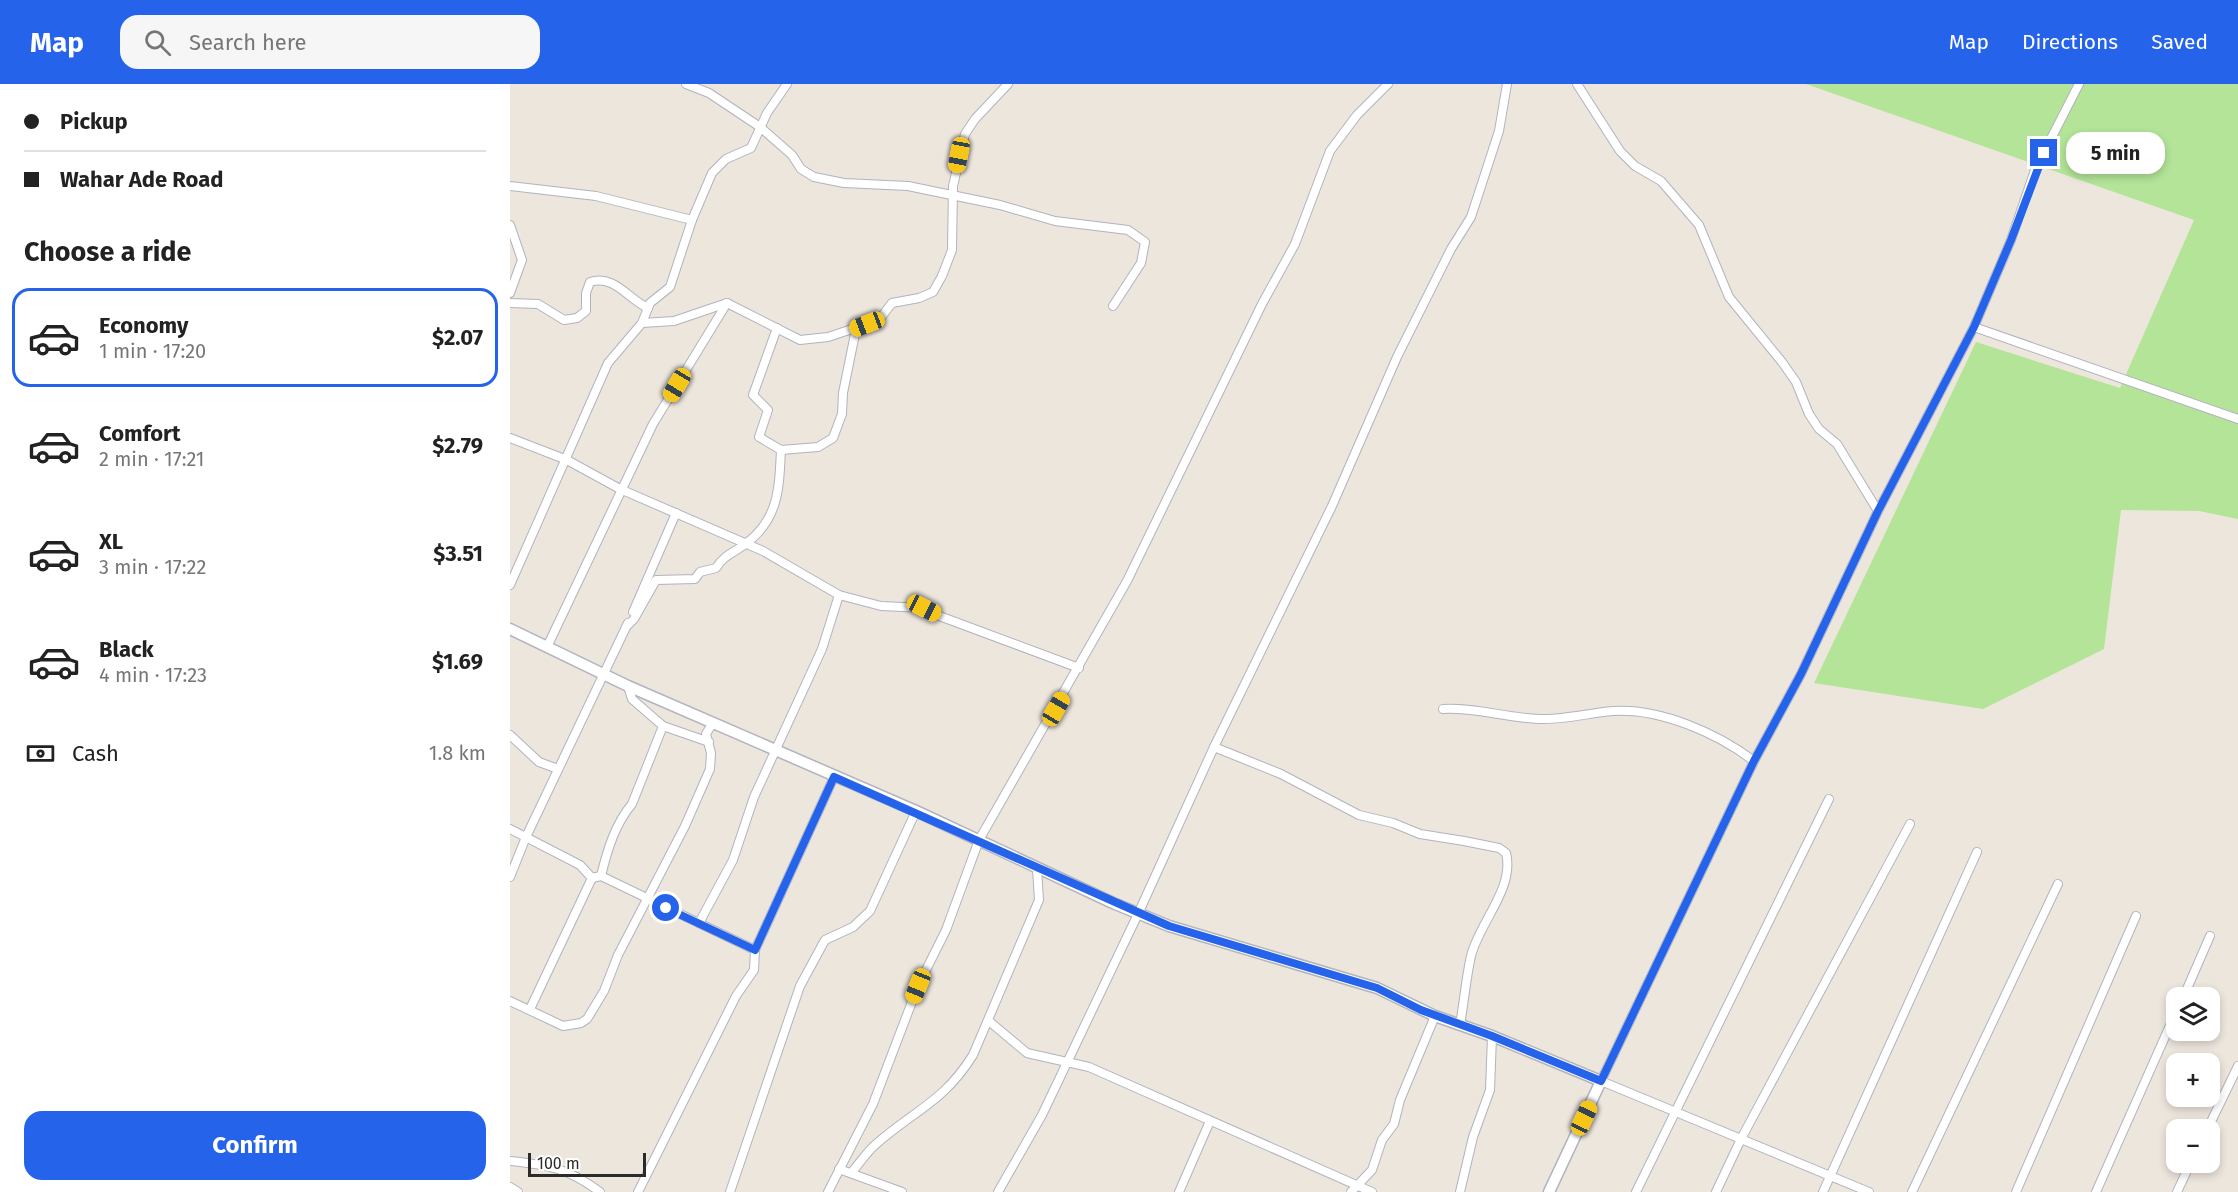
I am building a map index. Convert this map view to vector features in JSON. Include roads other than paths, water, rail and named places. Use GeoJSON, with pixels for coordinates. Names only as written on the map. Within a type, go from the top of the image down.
{"type":"FeatureCollection","features":[{"type":"Feature","properties":{"kind":"street"},"geometry":{"type":"LineString","coordinates":[[686,84],[709,93],[760,127],[792,155],[801,169],[814,177],[844,183],[908,186],[1055,221],[1128,230],[1145,242],[1141,263],[1113,306]]}},
{"type":"Feature","properties":{"kind":"street"},"geometry":{"type":"LineString","coordinates":[[510,585],[608,363],[642,323],[648,308],[670,287],[692,220],[712,173],[726,159],[751,148],[760,127],[787,84]]}},
{"type":"Feature","properties":{"kind":"street"},"geometry":{"type":"LineString","coordinates":[[642,323],[674,321],[727,303],[800,340],[828,337],[856,329],[879,320],[892,303],[919,298],[933,292],[952,250],[952,195],[959,155],[966,134],[975,118],[1008,84]]}},
{"type":"Feature","properties":{"kind":"street"},"geometry":{"type":"LineString","coordinates":[[828,1192],[873,1104],[918,986],[946,930],[979,840],[1127,581],[1262,304],[1295,244],[1330,151],[1356,115],[1388,84]]}},
{"type":"Feature","properties":{"kind":"street"},"geometry":{"type":"LineString","coordinates":[[998,1192],[1042,1115],[1138,914],[1214,747],[1332,506],[1397,357],[1451,249],[1471,217],[1499,131],[1507,84]]}},
{"type":"Feature","properties":{"kind":"street"},"geometry":{"type":"LineString","coordinates":[[1577,84],[1620,151],[1635,166],[1661,181],[1700,225],[1729,297],[1796,382],[1809,414],[1820,429],[1837,444],[1878,511]]}},
{"type":"Feature","properties":{"kind":"street"},"geometry":{"type":"LineString","coordinates":[[1549,1192],[1754,761],[1801,674],[1878,511],[1974,327],[2011,240],[2035,170],[2079,84]]}},
{"type":"Feature","properties":{"kind":"street"},"geometry":{"type":"LineString","coordinates":[[510,186],[557,194],[596,196],[692,220]]}},
{"type":"Feature","properties":{"kind":"street"},"geometry":{"type":"LineString","coordinates":[[510,225],[522,260],[510,293]]}},
{"type":"Feature","properties":{"kind":"street"},"geometry":{"type":"LineString","coordinates":[[510,303],[538,304],[564,320],[577,318],[586,311],[586,293],[590,282],[600,279],[612,282],[648,308]]}},
{"type":"Feature","properties":{"kind":"street"},"geometry":{"type":"LineString","coordinates":[[547,647],[620,489],[653,424],[727,303]]}},
{"type":"Feature","properties":{"kind":"street"},"geometry":{"type":"LineString","coordinates":[[1974,327],[2238,419]]}},
{"type":"Feature","properties":{"kind":"street"},"geometry":{"type":"LineString","coordinates":[[777,328],[753,395],[768,410],[759,436],[781,450],[818,447],[833,438],[842,414],[843,393],[856,329]]}},
{"type":"Feature","properties":{"kind":"street"},"geometry":{"type":"LineString","coordinates":[[511,440],[567,460],[620,489],[746,543],[839,594],[881,606],[924,608],[942,617],[1079,668]]}},
{"type":"Feature","properties":{"kind":"street"},"geometry":{"type":"LineString","coordinates":[[626,627],[634,619],[656,580],[695,579],[700,572],[716,568],[722,558],[746,543],[773,513],[778,492],[781,450]]}},
{"type":"Feature","properties":{"kind":"street"},"geometry":{"type":"LineString","coordinates":[[510,878],[526,837],[558,769],[606,675],[676,513]]}},
{"type":"Feature","properties":{"kind":"street"},"geometry":{"type":"LineString","coordinates":[[699,923],[733,860],[754,797],[822,649],[839,594]]}},
{"type":"Feature","properties":{"kind":"street"},"geometry":{"type":"LineString","coordinates":[[510,629],[628,686],[712,724],[735,730],[1138,914],[1169,926],[1377,988],[1435,1016],[1492,1036],[1869,1192]]}},
{"type":"Feature","properties":{"kind":"street"},"geometry":{"type":"LineString","coordinates":[[628,686],[632,699],[663,726],[709,742]]}},
{"type":"Feature","properties":{"kind":"street"},"geometry":{"type":"LineString","coordinates":[[1443,710],[1475,709],[1521,718],[1546,719],[1614,711],[1656,716],[1704,732],[1739,750],[1754,761]]}},
{"type":"Feature","properties":{"kind":"street"},"geometry":{"type":"LineString","coordinates":[[510,1001],[530,1009],[550,1022],[563,1026],[581,1023],[597,1004],[618,955],[648,900],[710,769],[709,742],[706,734],[712,724]]}},
{"type":"Feature","properties":{"kind":"street"},"geometry":{"type":"LineString","coordinates":[[530,1009],[596,877],[625,812],[632,804],[663,726]]}},
{"type":"Feature","properties":{"kind":"street"},"geometry":{"type":"LineString","coordinates":[[510,735],[539,762],[558,769]]}},
{"type":"Feature","properties":{"kind":"street"},"geometry":{"type":"LineString","coordinates":[[1214,747],[1281,774],[1359,815],[1393,823],[1420,834],[1499,848],[1506,853],[1509,863],[1506,879],[1471,954],[1460,1024]]}},
{"type":"Feature","properties":{"kind":"street"},"geometry":{"type":"LineString","coordinates":[[638,1192],[736,996],[754,970],[755,950],[834,777]]}},
{"type":"Feature","properties":{"kind":"street"},"geometry":{"type":"LineString","coordinates":[[1636,1192],[1829,799]]}},
{"type":"Feature","properties":{"kind":"street"},"geometry":{"type":"LineString","coordinates":[[730,1192],[800,986],[825,940],[853,927],[870,911],[916,812]]}},
{"type":"Feature","properties":{"kind":"street"},"geometry":{"type":"LineString","coordinates":[[1716,1192],[1741,1139],[1910,824]]}},
{"type":"Feature","properties":{"kind":"street"},"geometry":{"type":"LineString","coordinates":[[510,829],[580,865],[596,877],[755,950]]}},
{"type":"Feature","properties":{"kind":"street"},"geometry":{"type":"LineString","coordinates":[[1823,1192],[1977,852]]}},
{"type":"Feature","properties":{"kind":"street"},"geometry":{"type":"LineString","coordinates":[[851,1173],[873,1147],[936,1101],[961,1075],[990,1022],[1039,900],[1037,869]]}},
{"type":"Feature","properties":{"kind":"street"},"geometry":{"type":"LineString","coordinates":[[1912,1192],[2058,884]]}},
{"type":"Feature","properties":{"kind":"street"},"geometry":{"type":"LineString","coordinates":[[2016,1192],[2136,916]]}},
{"type":"Feature","properties":{"kind":"street"},"geometry":{"type":"LineString","coordinates":[[2188,987],[2210,936]]}},
{"type":"Feature","properties":{"kind":"street"},"geometry":{"type":"LineString","coordinates":[[1352,1189],[1372,1170],[1382,1140],[1394,1124],[1400,1100],[1435,1016]]}},
{"type":"Feature","properties":{"kind":"street"},"geometry":{"type":"LineString","coordinates":[[990,1022],[1028,1053],[1089,1067],[1210,1121],[1352,1189],[1372,1192]]}},
{"type":"Feature","properties":{"kind":"street"},"geometry":{"type":"LineString","coordinates":[[2096,1192],[2166,1034]]}},
{"type":"Feature","properties":{"kind":"street"},"geometry":{"type":"LineString","coordinates":[[1460,1192],[1473,1137],[1490,1090],[1492,1036]]}},
{"type":"Feature","properties":{"kind":"street"},"geometry":{"type":"LineString","coordinates":[[2212,1119],[2238,1066]]}},
{"type":"Feature","properties":{"kind":"street"},"geometry":{"type":"LineString","coordinates":[[1179,1192],[1210,1121]]}},
{"type":"Feature","properties":{"kind":"street"},"geometry":{"type":"LineString","coordinates":[[510,1161],[544,1164],[577,1175],[600,1192]]}},
{"type":"Feature","properties":{"kind":"street"},"geometry":{"type":"LineString","coordinates":[[839,1169],[902,1192]]}},
{"type":"Feature","properties":{"kind":"street"},"geometry":{"type":"LineString","coordinates":[[2177,1192],[2186,1173]]}},
{"type":"Feature","properties":{"kind":"street"},"geometry":{"type":"LineString","coordinates":[[510,1187],[518,1192]]}}]}
